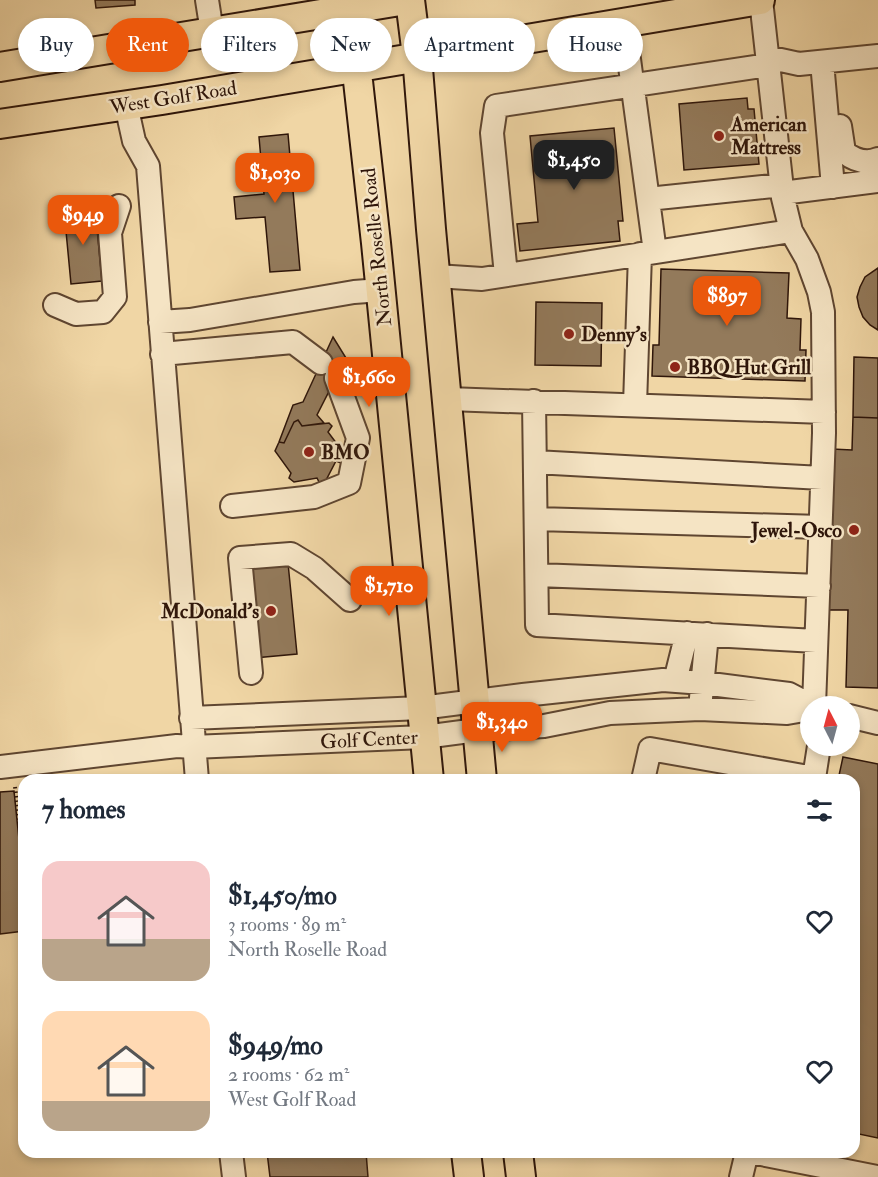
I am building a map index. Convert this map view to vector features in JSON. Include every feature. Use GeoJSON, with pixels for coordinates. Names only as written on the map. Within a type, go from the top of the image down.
{"type":"FeatureCollection","features":[{"type":"Feature","properties":{"kind":"main road"},"geometry":{"type":"LineString","coordinates":[[281,18],[350,4],[408,0],[411,18]]}},
{"type":"Feature","properties":{"kind":"main road","name":"West Golf Road"},"geometry":{"type":"LineString","coordinates":[[643,19],[761,0]]}},
{"type":"Feature","properties":{"kind":"main road"},"geometry":{"type":"LineString","coordinates":[[0,67],[201,34]]}},
{"type":"Feature","properties":{"kind":"main road","name":"West Golf Road"},"geometry":{"type":"LineString","coordinates":[[0,124],[326,72]]}},
{"type":"Feature","properties":{"kind":"main road","name":"North Roselle Road"},"geometry":{"type":"LineString","coordinates":[[357,72],[381,290],[428,774]]}},
{"type":"Feature","properties":{"kind":"main road"},"geometry":{"type":"LineString","coordinates":[[418,72],[481,774]]}},
{"type":"Feature","properties":{"kind":"main road"},"geometry":{"type":"LineString","coordinates":[[467,1158],[469,1177]]}},
{"type":"Feature","properties":{"kind":"main road"},"geometry":{"type":"LineString","coordinates":[[519,1158],[521,1177]]}},
{"type":"Feature","properties":{"kind":"lane"},"geometry":{"type":"LineString","coordinates":[[207,0],[210,18]]}},
{"type":"Feature","properties":{"kind":"lane"},"geometry":{"type":"LineString","coordinates":[[761,0],[782,189],[791,231],[807,258],[819,292],[823,312],[824,412],[821,527],[813,696]]}},
{"type":"Feature","properties":{"kind":"lane"},"geometry":{"type":"LineString","coordinates":[[506,274],[492,133],[496,106],[768,61],[823,67],[878,56]]}},
{"type":"Feature","properties":{"kind":"lane"},"geometry":{"type":"LineString","coordinates":[[823,67],[836,83],[844,152],[854,159],[872,162],[878,159]]}},
{"type":"Feature","properties":{"kind":"lane"},"geometry":{"type":"LineString","coordinates":[[823,67],[833,187]]}},
{"type":"Feature","properties":{"kind":"lane"},"geometry":{"type":"LineString","coordinates":[[631,72],[648,199],[648,253],[635,405]]}},
{"type":"Feature","properties":{"kind":"lane"},"geometry":{"type":"LineString","coordinates":[[126,105],[134,141],[148,166],[196,774]]}},
{"type":"Feature","properties":{"kind":"lane"},"geometry":{"type":"LineString","coordinates":[[648,199],[833,187],[878,181]]}},
{"type":"Feature","properties":{"kind":"lane"},"geometry":{"type":"LineString","coordinates":[[54,305],[76,314],[103,312],[115,297],[110,233],[119,206]]}},
{"type":"Feature","properties":{"kind":"lane"},"geometry":{"type":"LineString","coordinates":[[436,276],[482,279],[791,231]]}},
{"type":"Feature","properties":{"kind":"lane"},"geometry":{"type":"LineString","coordinates":[[160,322],[190,320],[354,292],[381,290]]}},
{"type":"Feature","properties":{"kind":"lane"},"geometry":{"type":"LineString","coordinates":[[162,354],[293,342],[329,370],[358,438],[349,483],[314,497],[232,506]]}},
{"type":"Feature","properties":{"kind":"lane"},"geometry":{"type":"LineString","coordinates":[[448,399],[824,412]]}},
{"type":"Feature","properties":{"kind":"lane"},"geometry":{"type":"LineString","coordinates":[[534,401],[537,625],[816,641]]}},
{"type":"Feature","properties":{"kind":"lane"},"geometry":{"type":"LineString","coordinates":[[535,462],[822,478]]}},
{"type":"Feature","properties":{"kind":"lane"},"geometry":{"type":"LineString","coordinates":[[536,519],[821,527]]}},
{"type":"Feature","properties":{"kind":"lane"},"geometry":{"type":"LineString","coordinates":[[251,674],[240,558],[291,554],[314,568],[350,600]]}},
{"type":"Feature","properties":{"kind":"lane"},"geometry":{"type":"LineString","coordinates":[[537,575],[819,586]]}},
{"type":"Feature","properties":{"kind":"lane"},"geometry":{"type":"LineString","coordinates":[[675,681],[697,634]]}},
{"type":"Feature","properties":{"kind":"lane"},"geometry":{"type":"LineString","coordinates":[[697,634],[703,683],[700,709]]}},
{"type":"Feature","properties":{"kind":"lane","name":"Golf Center"},"geometry":{"type":"LineString","coordinates":[[191,717],[421,708],[663,680],[789,694],[800,700]]}},
{"type":"Feature","properties":{"kind":"lane","name":"Golf Center"},"geometry":{"type":"LineString","coordinates":[[0,767],[177,746],[424,737],[477,730],[544,726],[610,713],[700,709],[787,713],[800,710]]}},
{"type":"Feature","properties":{"kind":"lane"},"geometry":{"type":"LineString","coordinates":[[860,719],[878,723]]}},
{"type":"Feature","properties":{"kind":"lane"},"geometry":{"type":"LineString","coordinates":[[644,774],[650,749],[787,774]]}},
{"type":"Feature","properties":{"kind":"lane"},"geometry":{"type":"LineString","coordinates":[[815,774],[817,756]]}},
{"type":"Feature","properties":{"kind":"lane"},"geometry":{"type":"LineString","coordinates":[[232,1158],[234,1177]]}},
{"type":"Feature","properties":{"kind":"lane"},"geometry":{"type":"LineString","coordinates":[[741,1177],[747,1158]]}},
{"type":"Feature","properties":{"kind":"lane"},"geometry":{"type":"LineString","coordinates":[[780,1158],[877,1177]]}},
{"type":"Feature","properties":{"kind":"path"},"geometry":{"type":"LineString","coordinates":[[15,787],[18,810]]}},
{"type":"Feature","properties":{"kind":"building"},"geometry":{"type":"Polygon","coordinates":[[[95,0],[135,0],[135,5],[96,8],[95,0]]]}},
{"type":"Feature","properties":{"kind":"building","name":"American Mattress"},"geometry":{"type":"Polygon","coordinates":[[[747,98],[748,109],[754,109],[759,164],[684,170],[679,104],[747,98]]]}},
{"type":"Feature","properties":{"kind":"building"},"geometry":{"type":"Polygon","coordinates":[[[614,128],[623,221],[618,221],[620,241],[520,251],[517,224],[538,222],[530,136],[614,128]]]}},
{"type":"Feature","properties":{"kind":"building"},"geometry":{"type":"Polygon","coordinates":[[[288,134],[300,270],[270,272],[265,217],[236,219],[234,197],[264,194],[259,137],[288,134]]]}},
{"type":"Feature","properties":{"kind":"building"},"geometry":{"type":"Polygon","coordinates":[[[95,207],[102,281],[71,284],[64,210],[95,207]]]}},
{"type":"Feature","properties":{"kind":"building"},"geometry":{"type":"Polygon","coordinates":[[[878,268],[878,330],[863,317],[857,297],[865,277],[878,268]]]}},
{"type":"Feature","properties":{"kind":"building"},"geometry":{"type":"Polygon","coordinates":[[[661,269],[789,273],[787,318],[801,319],[800,350],[806,350],[805,381],[652,376],[653,345],[659,345],[661,269]]]}},
{"type":"Feature","properties":{"kind":"building","name":"Denny's"},"geometry":{"type":"Polygon","coordinates":[[[536,302],[602,303],[601,366],[535,365],[536,302]]]}},
{"type":"Feature","properties":{"kind":"building"},"geometry":{"type":"Polygon","coordinates":[[[333,337],[346,358],[317,415],[324,423],[302,426],[298,420],[294,422],[284,443],[279,442],[293,405],[303,402],[333,337]]]}},
{"type":"Feature","properties":{"kind":"building"},"geometry":{"type":"Polygon","coordinates":[[[854,357],[878,358],[878,418],[853,417],[854,357]]]}},
{"type":"Feature","properties":{"kind":"building","name":"Jewel-Osco"},"geometry":{"type":"Polygon","coordinates":[[[853,417],[878,418],[878,688],[846,687],[848,610],[828,610],[832,449],[852,450],[853,417]]]}},
{"type":"Feature","properties":{"kind":"building","name":"BMO"},"geometry":{"type":"Polygon","coordinates":[[[298,420],[302,426],[329,423],[332,426],[328,432],[343,452],[341,463],[336,461],[324,484],[317,478],[294,482],[289,478],[291,473],[275,451],[279,442],[284,443],[294,422],[298,420]]]}},
{"type":"Feature","properties":{"kind":"building","name":"McDonald's"},"geometry":{"type":"Polygon","coordinates":[[[288,563],[297,654],[254,658],[246,567],[288,563]]]}},
{"type":"Feature","properties":{"kind":"building"},"geometry":{"type":"Polygon","coordinates":[[[843,757],[878,764],[878,1138],[860,1134],[860,774],[839,774],[843,757]]]}},
{"type":"Feature","properties":{"kind":"building"},"geometry":{"type":"Polygon","coordinates":[[[14,791],[18,830],[18,932],[0,934],[0,792],[14,791]]]}},
{"type":"Feature","properties":{"kind":"building"},"geometry":{"type":"Polygon","coordinates":[[[268,1158],[366,1158],[368,1177],[270,1177],[268,1158]]]}},
{"type":"Feature","properties":{"kind":"place","name":"American Mattress"},"geometry":{"type":"Point","coordinates":[719,136]}},
{"type":"Feature","properties":{"kind":"place","name":"Denny's"},"geometry":{"type":"Point","coordinates":[569,334]}},
{"type":"Feature","properties":{"kind":"place","name":"BBQ Hut Grill"},"geometry":{"type":"Point","coordinates":[675,367]}},
{"type":"Feature","properties":{"kind":"place","name":"BMO"},"geometry":{"type":"Point","coordinates":[309,452]}},
{"type":"Feature","properties":{"kind":"place","name":"Jewel-Osco"},"geometry":{"type":"Point","coordinates":[854,530]}},
{"type":"Feature","properties":{"kind":"place","name":"McDonald's"},"geometry":{"type":"Point","coordinates":[271,611]}}]}
